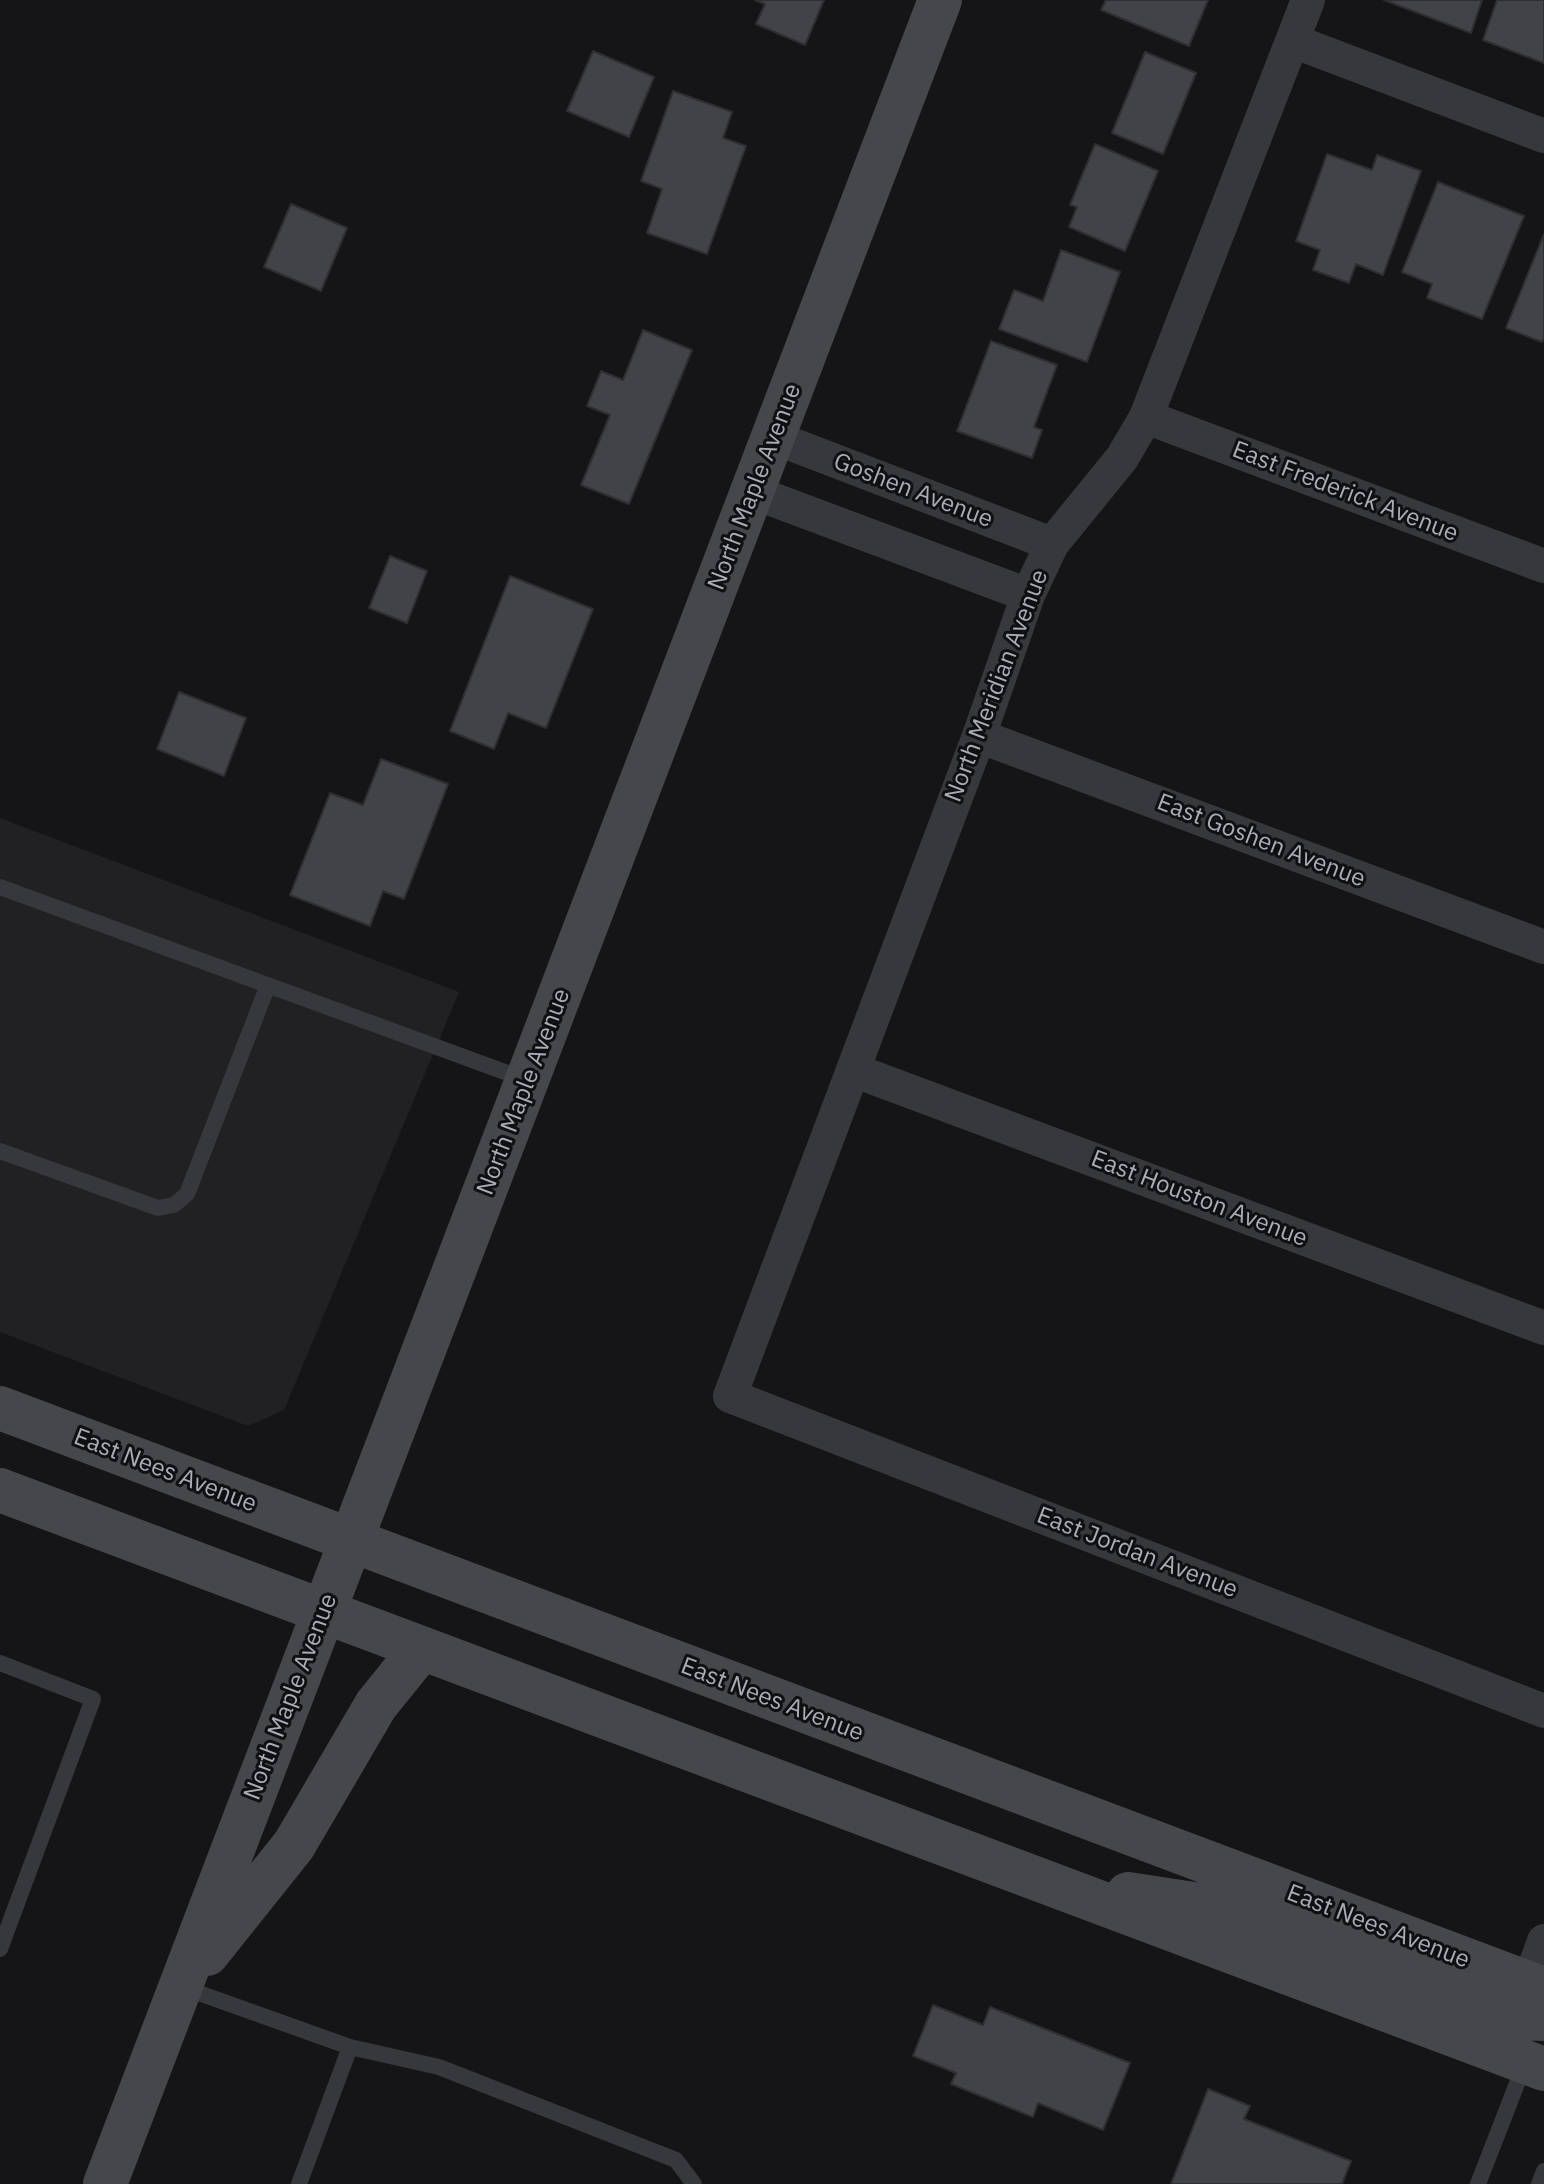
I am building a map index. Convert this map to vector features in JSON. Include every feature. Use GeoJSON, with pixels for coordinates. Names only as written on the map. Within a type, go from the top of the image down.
{"type":"FeatureCollection","features":[{"type":"Feature","properties":{"kind":"main road","name":"North Maple Avenue"},"geometry":{"type":"LineString","coordinates":[[105,2184],[940,0]]}},
{"type":"Feature","properties":{"kind":"main road","name":"East Nees Avenue"},"geometry":{"type":"LineString","coordinates":[[0,1408],[1539,1997]]}},
{"type":"Feature","properties":{"kind":"main road"},"geometry":{"type":"LineString","coordinates":[[0,1490],[1031,1879],[1538,2061]]}},
{"type":"Feature","properties":{"kind":"main road"},"geometry":{"type":"LineString","coordinates":[[180,1987],[294,1845],[376,1705],[422,1648]]}},
{"type":"Feature","properties":{"kind":"main road"},"geometry":{"type":"LineString","coordinates":[[1031,1879],[1220,1908],[1516,2018],[1539,1997]]}},
{"type":"Feature","properties":{"kind":"street","name":"North Meridian Avenue"},"geometry":{"type":"LineString","coordinates":[[730,1396],[979,736],[1028,595],[1052,544],[1122,458],[1146,417],[1308,0]]}},
{"type":"Feature","properties":{"kind":"street"},"geometry":{"type":"LineString","coordinates":[[1293,41],[1544,136]]}},
{"type":"Feature","properties":{"kind":"street","name":"East Frederick Avenue"},"geometry":{"type":"LineString","coordinates":[[1146,417],[1544,566]]}},
{"type":"Feature","properties":{"kind":"street","name":"Goshen Avenue"},"geometry":{"type":"LineString","coordinates":[[773,437],[1052,544]]}},
{"type":"Feature","properties":{"kind":"street"},"geometry":{"type":"LineString","coordinates":[[753,492],[1028,595]]}},
{"type":"Feature","properties":{"kind":"street","name":"East Goshen Avenue"},"geometry":{"type":"LineString","coordinates":[[979,736],[1544,947]]}},
{"type":"Feature","properties":{"kind":"street","name":"East Houston Avenue"},"geometry":{"type":"LineString","coordinates":[[853,1070],[1544,1328]]}},
{"type":"Feature","properties":{"kind":"street","name":"East Jordan Avenue"},"geometry":{"type":"LineString","coordinates":[[730,1396],[1544,1711]]}},
{"type":"Feature","properties":{"kind":"street"},"geometry":{"type":"LineString","coordinates":[[1539,1997],[1544,1941]]}},
{"type":"Feature","properties":{"kind":"lane"},"geometry":{"type":"LineString","coordinates":[[0,887],[528,1081]]}},
{"type":"Feature","properties":{"kind":"lane"},"geometry":{"type":"LineString","coordinates":[[0,1151],[158,1208],[174,1205],[187,1194],[268,985]]}},
{"type":"Feature","properties":{"kind":"lane"},"geometry":{"type":"LineString","coordinates":[[0,1663],[93,1699],[0,1949]]}},
{"type":"Feature","properties":{"kind":"lane"},"geometry":{"type":"LineString","coordinates":[[180,1987],[350,2047],[439,2067],[676,2160],[694,2184]]}},
{"type":"Feature","properties":{"kind":"lane"},"geometry":{"type":"LineString","coordinates":[[299,2184],[350,2047]]}},
{"type":"Feature","properties":{"kind":"lane"},"geometry":{"type":"LineString","coordinates":[[1478,2184],[1538,2061]]}},
{"type":"Feature","properties":{"kind":"lane"},"geometry":{"type":"LineString","coordinates":[[1539,2184],[1544,2171]]}},
{"type":"Feature","properties":{"kind":"shaded area"},"geometry":{"type":"Polygon","coordinates":[[[0,818],[459,992],[284,1410],[248,1426],[0,1332],[0,818]]]}},
{"type":"Feature","properties":{"kind":"building"},"geometry":{"type":"Polygon","coordinates":[[[755,0],[824,0],[805,45],[756,24],[765,4],[755,0]]]}},
{"type":"Feature","properties":{"kind":"building"},"geometry":{"type":"Polygon","coordinates":[[[1106,0],[1208,0],[1189,46],[1101,10],[1106,0]]]}},
{"type":"Feature","properties":{"kind":"building"},"geometry":{"type":"Polygon","coordinates":[[[1384,0],[1482,0],[1471,33],[1384,0]]]}},
{"type":"Feature","properties":{"kind":"building"},"geometry":{"type":"Polygon","coordinates":[[[1497,0],[1544,0],[1544,63],[1483,40],[1497,0]]]}},
{"type":"Feature","properties":{"kind":"building"},"geometry":{"type":"Polygon","coordinates":[[[593,51],[654,77],[629,137],[567,111],[593,51]]]}},
{"type":"Feature","properties":{"kind":"building"},"geometry":{"type":"Polygon","coordinates":[[[1145,52],[1196,73],[1163,154],[1112,133],[1145,52]]]}},
{"type":"Feature","properties":{"kind":"building"},"geometry":{"type":"Polygon","coordinates":[[[673,91],[732,112],[723,138],[746,146],[707,254],[647,233],[662,189],[641,181],[673,91]]]}},
{"type":"Feature","properties":{"kind":"building"},"geometry":{"type":"Polygon","coordinates":[[[1095,144],[1158,171],[1125,251],[1069,227],[1077,207],[1070,205],[1095,144]]]}},
{"type":"Feature","properties":{"kind":"building"},"geometry":{"type":"Polygon","coordinates":[[[1327,154],[1372,170],[1377,155],[1421,171],[1383,275],[1356,264],[1349,283],[1313,270],[1320,250],[1296,241],[1327,154]]]}},
{"type":"Feature","properties":{"kind":"building"},"geometry":{"type":"Polygon","coordinates":[[[1438,182],[1524,216],[1482,319],[1427,298],[1432,284],[1402,272],[1438,182]]]}},
{"type":"Feature","properties":{"kind":"building"},"geometry":{"type":"Polygon","coordinates":[[[291,204],[347,228],[321,291],[264,267],[291,204]]]}},
{"type":"Feature","properties":{"kind":"building"},"geometry":{"type":"Polygon","coordinates":[[[1544,234],[1544,338],[1542,342],[1506,328],[1544,234]]]}},
{"type":"Feature","properties":{"kind":"building"},"geometry":{"type":"Polygon","coordinates":[[[1061,250],[1120,272],[1087,362],[999,329],[1014,290],[1043,301],[1061,250]]]}},
{"type":"Feature","properties":{"kind":"building"},"geometry":{"type":"Polygon","coordinates":[[[643,330],[692,350],[629,504],[581,485],[610,415],[587,406],[601,371],[623,380],[643,330]]]}},
{"type":"Feature","properties":{"kind":"building"},"geometry":{"type":"Polygon","coordinates":[[[991,341],[1057,365],[1034,427],[1042,430],[1032,458],[957,431],[991,341]]]}},
{"type":"Feature","properties":{"kind":"building"},"geometry":{"type":"Polygon","coordinates":[[[390,556],[427,571],[407,623],[369,608],[390,556]]]}},
{"type":"Feature","properties":{"kind":"building"},"geometry":{"type":"Polygon","coordinates":[[[510,576],[593,609],[546,728],[508,713],[494,749],[450,731],[510,576]]]}},
{"type":"Feature","properties":{"kind":"building"},"geometry":{"type":"Polygon","coordinates":[[[179,692],[246,718],[224,776],[157,749],[179,692]]]}},
{"type":"Feature","properties":{"kind":"building"},"geometry":{"type":"Polygon","coordinates":[[[381,759],[448,784],[404,899],[383,891],[370,926],[290,895],[330,793],[363,805],[381,759]]]}},
{"type":"Feature","properties":{"kind":"building"},"geometry":{"type":"Polygon","coordinates":[[[933,2005],[983,2025],[990,2007],[1130,2063],[1103,2130],[1038,2103],[1033,2117],[951,2084],[956,2073],[913,2056],[933,2005]]]}},
{"type":"Feature","properties":{"kind":"building"},"geometry":{"type":"Polygon","coordinates":[[[1208,2089],[1250,2106],[1244,2119],[1351,2161],[1342,2184],[1171,2184],[1208,2089]]]}}]}
